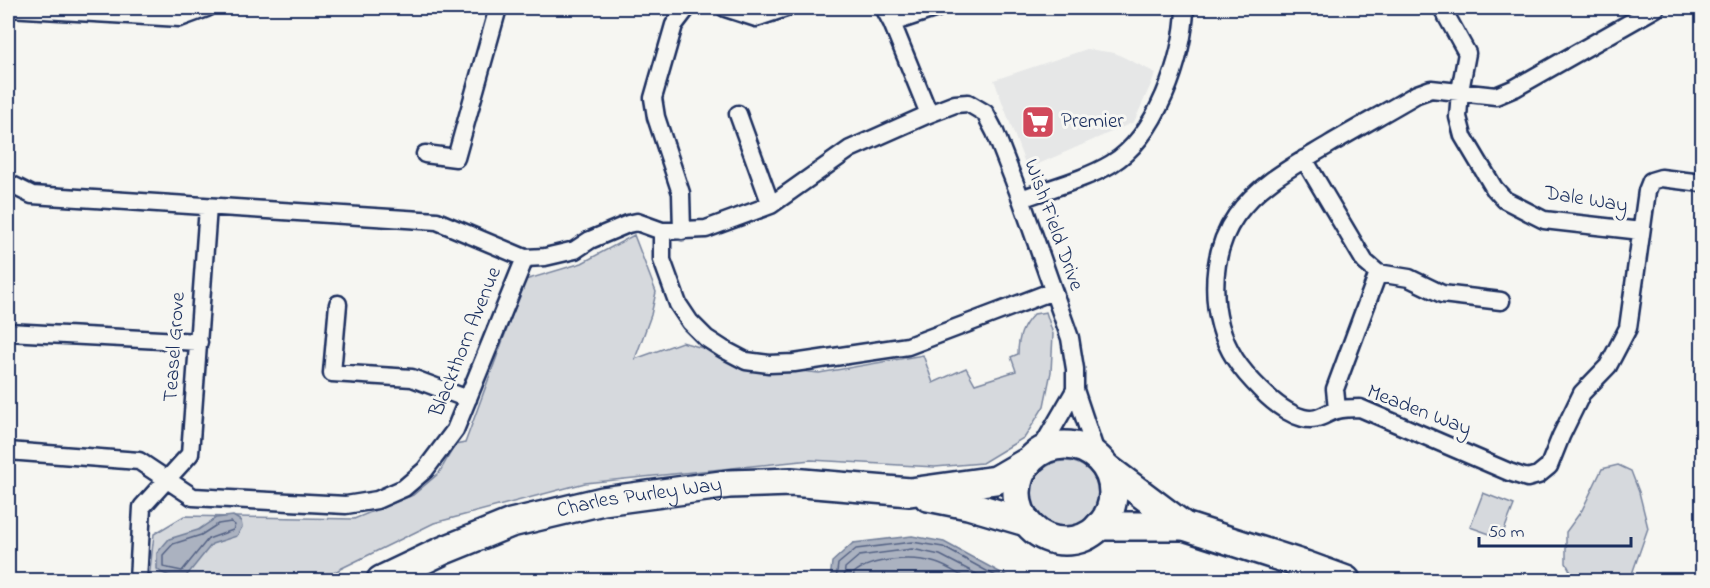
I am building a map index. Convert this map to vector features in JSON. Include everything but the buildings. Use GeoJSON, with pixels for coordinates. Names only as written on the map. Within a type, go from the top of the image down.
{"type":"FeatureCollection","features":[{"type":"Feature","properties":{"kind":"main road"},"geometry":{"type":"LineString","coordinates":[[1102,462],[1112,483],[1113,499],[1108,514],[1099,526],[1086,536],[1070,541],[1053,540],[1039,533],[1026,522],[1019,508],[1016,492],[1019,477],[1033,457],[1053,446],[1068,445],[1084,448],[1102,462],[1184,526]]}},
{"type":"Feature","properties":{"kind":"main road","name":"Charles Purley Way"},"geometry":{"type":"LineString","coordinates":[[910,492],[996,480],[1033,457]]}},
{"type":"Feature","properties":{"kind":"main road","name":"Charles Purley Way"},"geometry":{"type":"LineString","coordinates":[[381,580],[442,551],[511,524],[603,501],[729,484],[791,482],[910,492],[968,505],[1026,522]]}},
{"type":"Feature","properties":{"kind":"main road"},"geometry":{"type":"LineString","coordinates":[[1099,526],[1184,526],[1346,580]]}},
{"type":"Feature","properties":{"kind":"street"},"geometry":{"type":"LineString","coordinates":[[8,8],[180,18],[207,8]]}},
{"type":"Feature","properties":{"kind":"street"},"geometry":{"type":"LineString","coordinates":[[425,154],[456,158],[498,8]]}},
{"type":"Feature","properties":{"kind":"street"},"geometry":{"type":"LineString","coordinates":[[682,231],[681,193],[656,117],[653,98],[674,26],[686,8]]}},
{"type":"Feature","properties":{"kind":"street"},"geometry":{"type":"LineString","coordinates":[[725,8],[756,18],[786,8]]}},
{"type":"Feature","properties":{"kind":"street"},"geometry":{"type":"LineString","coordinates":[[884,8],[929,114]]}},
{"type":"Feature","properties":{"kind":"street"},"geometry":{"type":"LineString","coordinates":[[892,23],[937,8]]}},
{"type":"Feature","properties":{"kind":"street"},"geometry":{"type":"LineString","coordinates":[[1021,199],[1111,164],[1132,147],[1147,127],[1163,96],[1179,55],[1185,8]]}},
{"type":"Feature","properties":{"kind":"street","name":"Dale Way"},"geometry":{"type":"LineString","coordinates":[[1442,8],[1467,53],[1458,117],[1463,136],[1494,188],[1505,200],[1544,220],[1641,231]]}},
{"type":"Feature","properties":{"kind":"street","name":"Meaden Way"},"geometry":{"type":"LineString","coordinates":[[1656,8],[1515,88],[1496,96],[1431,89],[1417,94],[1279,175],[1236,216],[1225,238],[1217,263],[1215,287],[1221,328],[1234,358],[1250,378],[1269,398],[1303,418],[1321,418],[1337,410],[1360,408],[1509,472],[1527,478],[1538,475],[1549,466],[1582,393],[1608,366],[1628,328],[1647,191],[1651,181],[1661,178],[1702,183]]}},
{"type":"Feature","properties":{"kind":"street","name":"Wish Field Drive"},"geometry":{"type":"LineString","coordinates":[[525,258],[538,258],[575,250],[590,240],[637,222],[662,231],[706,229],[771,204],[850,148],[955,104],[968,103],[985,113],[995,132],[1021,199],[1072,348],[1075,390],[1102,462]]}},
{"type":"Feature","properties":{"kind":"street"},"geometry":{"type":"LineString","coordinates":[[738,114],[771,204]]}},
{"type":"Feature","properties":{"kind":"street"},"geometry":{"type":"LineString","coordinates":[[1304,159],[1365,262],[1378,273],[1409,278],[1442,294],[1502,301]]}},
{"type":"Feature","properties":{"kind":"street","name":"Blackthorn Avenue"},"geometry":{"type":"LineString","coordinates":[[8,183],[32,195],[437,221],[525,258],[455,430],[425,470],[404,488],[377,500],[346,505],[193,497],[139,461],[8,451]]}},
{"type":"Feature","properties":{"kind":"street","name":"Teasel Grove"},"geometry":{"type":"LineString","coordinates":[[166,480],[190,454],[208,207]]}},
{"type":"Feature","properties":{"kind":"street"},"geometry":{"type":"LineString","coordinates":[[662,231],[662,260],[678,304],[690,322],[706,338],[723,350],[746,361],[769,364],[794,363],[908,346],[1053,291]]}},
{"type":"Feature","properties":{"kind":"street"},"geometry":{"type":"LineString","coordinates":[[1337,410],[1335,389],[1378,273]]}},
{"type":"Feature","properties":{"kind":"street"},"geometry":{"type":"LineString","coordinates":[[338,304],[332,373],[412,378],[468,399]]}},
{"type":"Feature","properties":{"kind":"street"},"geometry":{"type":"LineString","coordinates":[[8,332],[199,342]]}},
{"type":"Feature","properties":{"kind":"street"},"geometry":{"type":"LineString","coordinates":[[1033,457],[1075,390]]}},
{"type":"Feature","properties":{"kind":"street"},"geometry":{"type":"LineString","coordinates":[[138,580],[142,507],[166,480]]}},
{"type":"Feature","properties":{"kind":"shaded area"},"geometry":{"type":"Polygon","coordinates":[[[1087,49],[1115,53],[1156,73],[1134,122],[1027,169],[994,80],[1087,49]]]}},
{"type":"Feature","properties":{"kind":"shaded area"},"geometry":{"type":"Polygon","coordinates":[[[634,235],[656,292],[651,315],[635,359],[682,342],[706,349],[737,364],[819,373],[923,355],[933,383],[966,368],[975,384],[1016,371],[1011,357],[1018,354],[1020,337],[1024,328],[1034,314],[1046,312],[1053,334],[1051,372],[1044,406],[1025,437],[982,463],[935,467],[811,460],[585,483],[434,523],[322,580],[149,580],[154,534],[184,516],[354,519],[413,495],[439,473],[455,445],[465,443],[525,280],[582,263],[634,235]]]}},
{"type":"Feature","properties":{"kind":"shaded area"},"geometry":{"type":"Polygon","coordinates":[[[1065,461],[1078,464],[1089,471],[1096,482],[1099,495],[1096,508],[1089,519],[1078,526],[1065,529],[1052,526],[1041,519],[1034,508],[1031,495],[1034,482],[1041,471],[1052,464],[1065,461]]]}},
{"type":"Feature","properties":{"kind":"shaded area"},"geometry":{"type":"Polygon","coordinates":[[[1618,465],[1631,471],[1648,528],[1632,574],[1619,580],[1575,580],[1566,563],[1566,532],[1582,510],[1602,469],[1618,465]]]}},
{"type":"Feature","properties":{"kind":"shaded area"},"geometry":{"type":"Polygon","coordinates":[[[1483,493],[1514,505],[1501,538],[1470,527],[1483,493]]]}},
{"type":"Feature","properties":{"kind":"water"},"geometry":{"type":"Polygon","coordinates":[[[233,516],[241,521],[242,527],[237,536],[212,544],[184,579],[166,575],[157,569],[157,553],[169,539],[198,530],[216,518],[233,516]]]}},
{"type":"Feature","properties":{"kind":"water"},"geometry":{"type":"Polygon","coordinates":[[[912,536],[944,542],[1014,580],[830,580],[832,562],[853,543],[912,536]]]}},
{"type":"Feature","properties":{"kind":"place","name":"Premier"},"geometry":{"type":"Point","coordinates":[1038,122]}}]}
